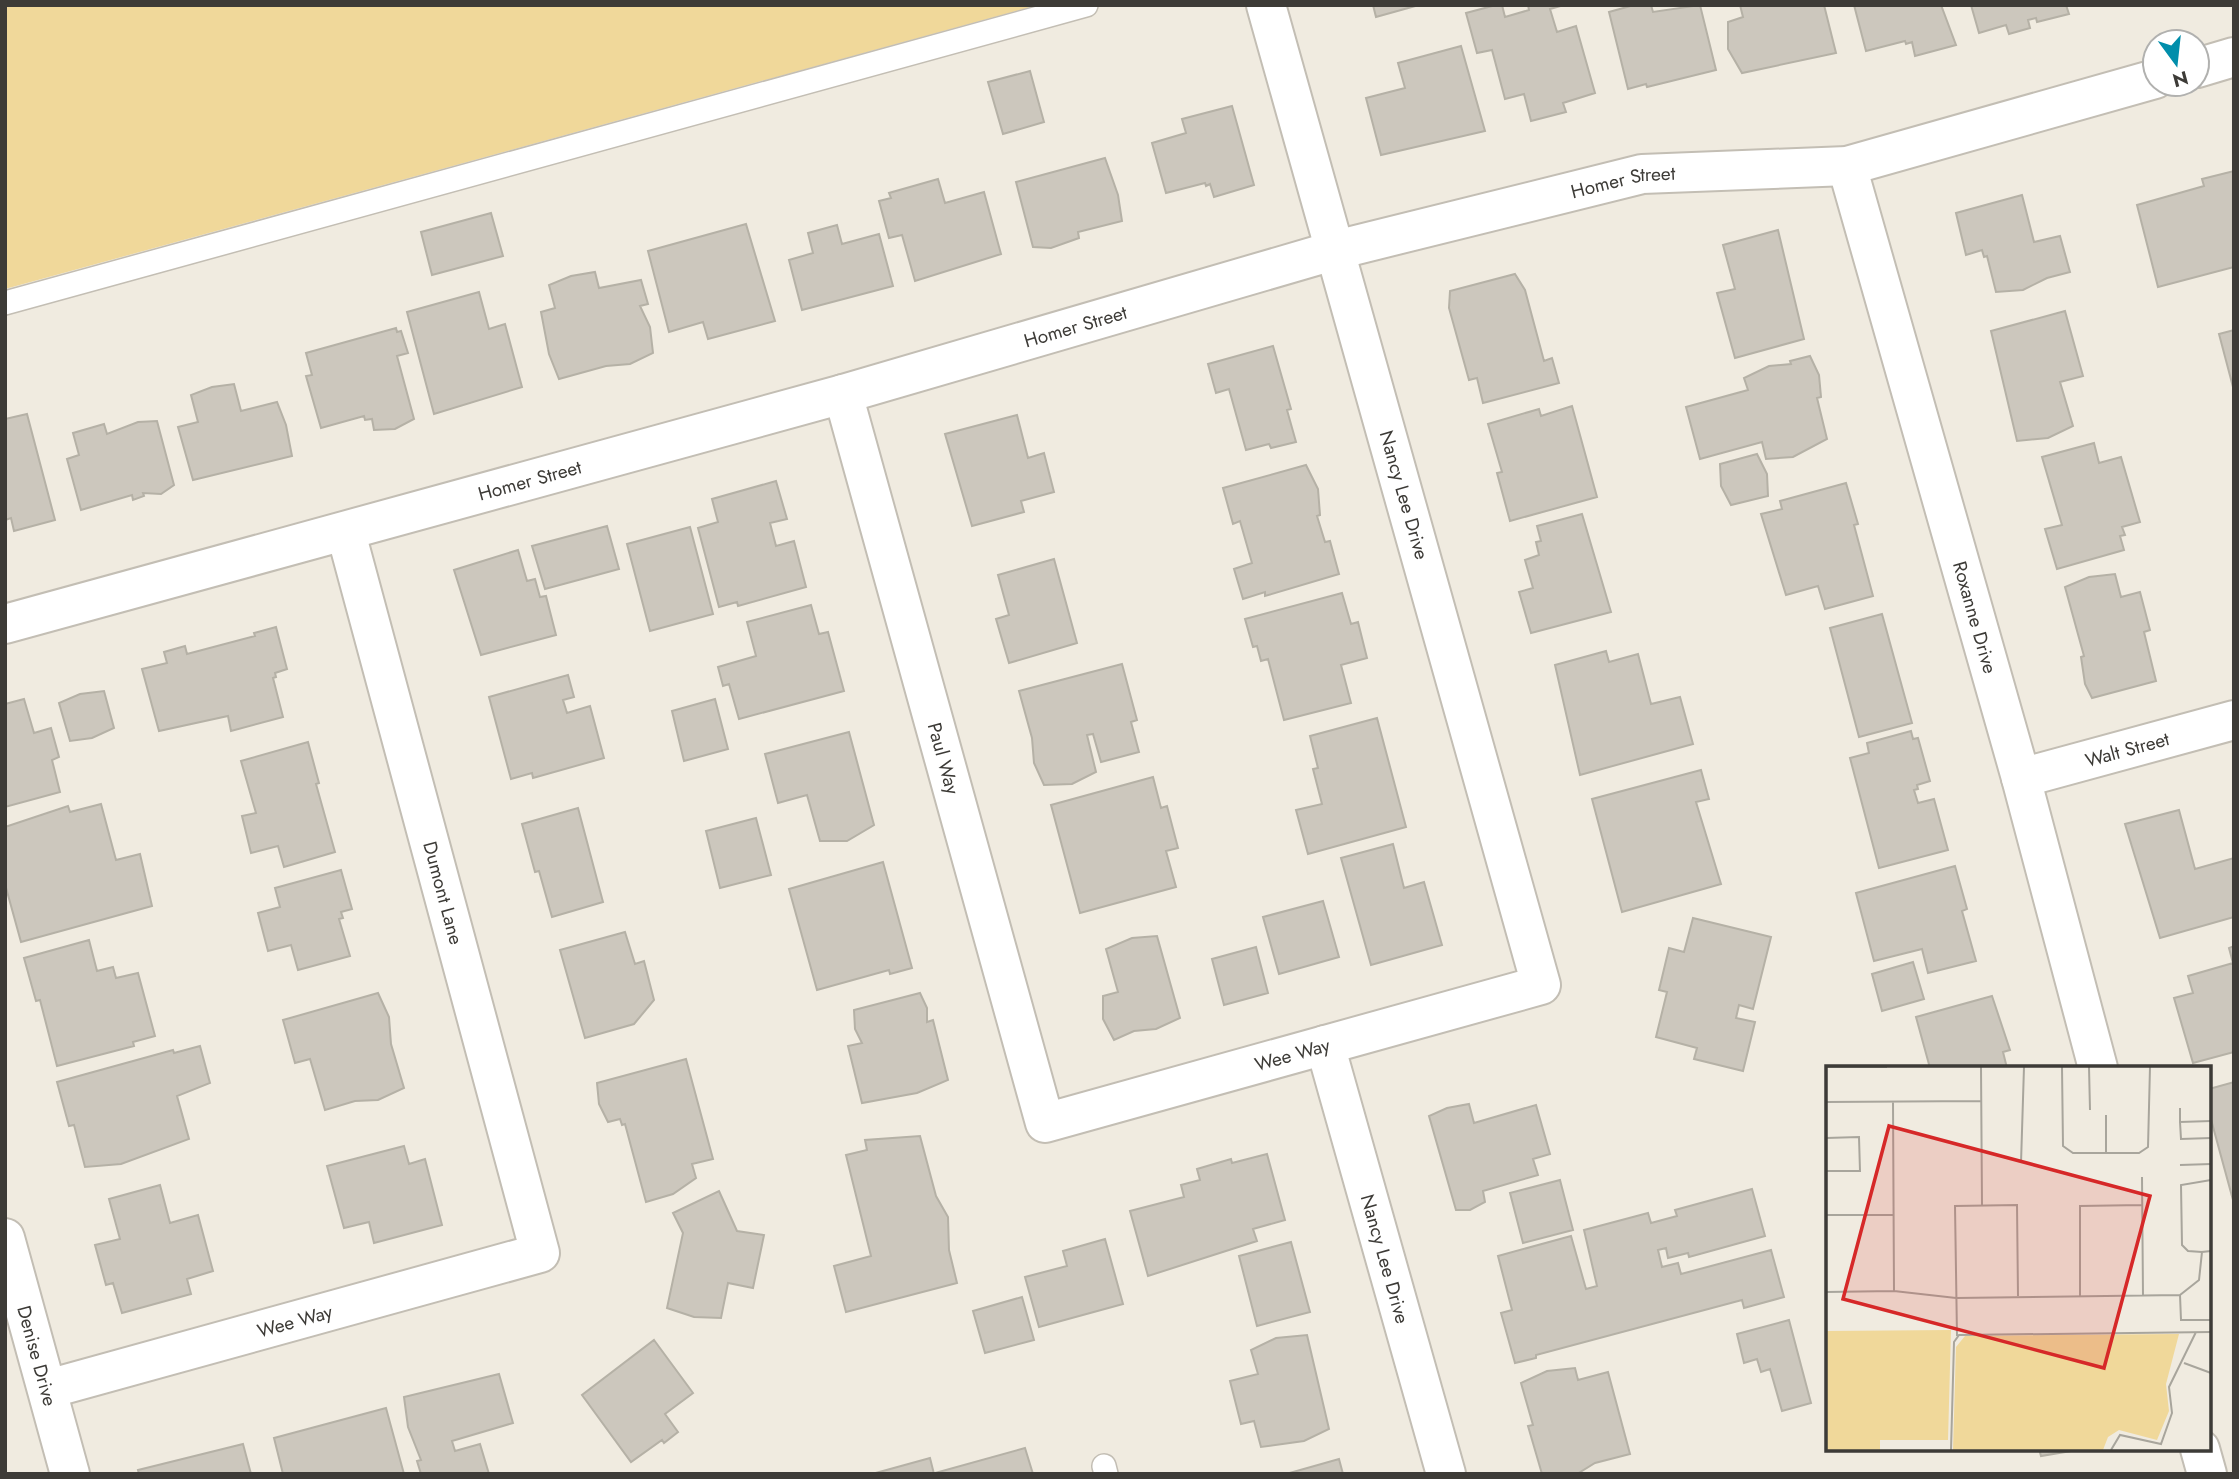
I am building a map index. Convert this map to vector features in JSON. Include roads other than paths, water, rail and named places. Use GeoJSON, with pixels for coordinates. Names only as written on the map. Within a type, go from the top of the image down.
{"type":"FeatureCollection","features":[{"type":"Feature","properties":{"kind":"street","name":"Nancy Lee Drive"},"geometry":{"type":"LineString","coordinates":[[1266,5],[1541,985]]}},
{"type":"Feature","properties":{"kind":"street"},"geometry":{"type":"LineString","coordinates":[[2211,64],[2234,57]]}},
{"type":"Feature","properties":{"kind":"street","name":"Homer Street"},"geometry":{"type":"LineString","coordinates":[[5,624],[346,533],[843,394],[1336,250],[1642,174],[1847,166],[2141,83]]}},
{"type":"Feature","properties":{"kind":"street","name":"Roxanne Drive"},"geometry":{"type":"LineString","coordinates":[[1847,166],[2021,778],[2097,1066]]}},
{"type":"Feature","properties":{"kind":"street","name":"Paul Way"},"geometry":{"type":"LineString","coordinates":[[843,394],[1045,1124]]}},
{"type":"Feature","properties":{"kind":"street","name":"Dumont Lane"},"geometry":{"type":"LineString","coordinates":[[346,533],[541,1253]]}},
{"type":"Feature","properties":{"kind":"street","name":"Walt Street"},"geometry":{"type":"LineString","coordinates":[[2021,778],[2234,720]]}},
{"type":"Feature","properties":{"kind":"street","name":"Wee Way"},"geometry":{"type":"LineString","coordinates":[[1045,1124],[1541,985]]}},
{"type":"Feature","properties":{"kind":"street","name":"Nancy Lee Drive"},"geometry":{"type":"LineString","coordinates":[[1325,1045],[1446,1474]]}},
{"type":"Feature","properties":{"kind":"street","name":"Denise Drive"},"geometry":{"type":"LineString","coordinates":[[5,1238],[70,1474]]}},
{"type":"Feature","properties":{"kind":"street","name":"Wee Way"},"geometry":{"type":"LineString","coordinates":[[48,1389],[541,1253]]}},
{"type":"Feature","properties":{"kind":"street"},"geometry":{"type":"LineString","coordinates":[[2201,1451],[2207,1474]]}},
{"type":"Feature","properties":{"kind":"lane"},"geometry":{"type":"LineString","coordinates":[[5,303],[1086,5]]}}]}
